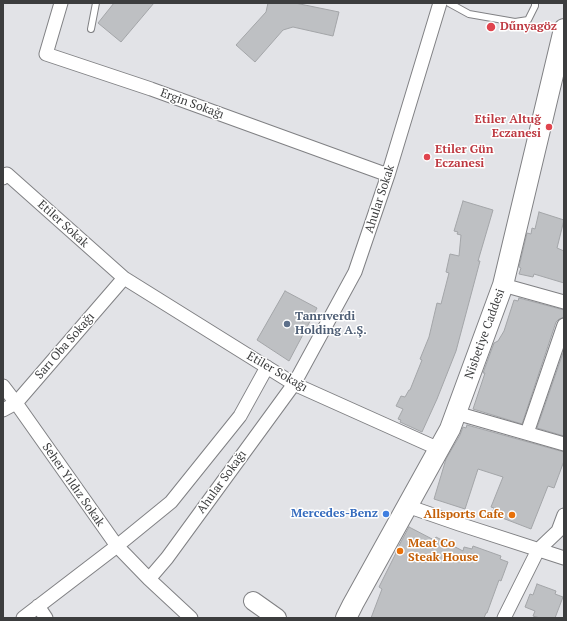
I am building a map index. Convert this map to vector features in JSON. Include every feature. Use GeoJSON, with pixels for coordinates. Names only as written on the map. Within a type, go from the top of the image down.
{"type":"FeatureCollection","features":[{"type":"Feature","properties":{"kind":"main road","name":"Nisbetiye Caddesi"},"geometry":{"type":"LineString","coordinates":[[346,618],[450,429],[456,413],[502,285],[564,29]]}},
{"type":"Feature","properties":{"kind":"street","name":"Ergin Sokağı"},"geometry":{"type":"LineString","coordinates":[[61,3],[46,54],[151,89],[388,175]]}},
{"type":"Feature","properties":{"kind":"street","name":"Ahular Sokak"},"geometry":{"type":"LineString","coordinates":[[294,384],[355,272],[388,175],[440,3]]}},
{"type":"Feature","properties":{"kind":"street","name":"Etiler Sokak"},"geometry":{"type":"LineString","coordinates":[[3,178],[7,174],[124,278]]}},
{"type":"Feature","properties":{"kind":"street","name":"Etiler Sokağı"},"geometry":{"type":"LineString","coordinates":[[124,278],[294,384],[439,449]]}},
{"type":"Feature","properties":{"kind":"street","name":"Sarı Oba Sokağı"},"geometry":{"type":"LineString","coordinates":[[3,410],[16,403],[124,278]]}},
{"type":"Feature","properties":{"kind":"street"},"geometry":{"type":"LineString","coordinates":[[502,285],[564,302]]}},
{"type":"Feature","properties":{"kind":"street"},"geometry":{"type":"LineString","coordinates":[[527,433],[564,325]]}},
{"type":"Feature","properties":{"kind":"street"},"geometry":{"type":"LineString","coordinates":[[23,618],[117,546],[171,502],[240,416],[267,367]]}},
{"type":"Feature","properties":{"kind":"street","name":"Ahular Sokağı"},"geometry":{"type":"LineString","coordinates":[[149,579],[167,558],[294,384]]}},
{"type":"Feature","properties":{"kind":"street","name":"Seher Yıldız Sokak"},"geometry":{"type":"LineString","coordinates":[[3,386],[117,546],[149,579],[191,618]]}},
{"type":"Feature","properties":{"kind":"street"},"geometry":{"type":"LineString","coordinates":[[456,413],[564,444]]}},
{"type":"Feature","properties":{"kind":"street"},"geometry":{"type":"LineString","coordinates":[[408,506],[564,558]]}},
{"type":"Feature","properties":{"kind":"street"},"geometry":{"type":"LineString","coordinates":[[504,618],[538,550],[558,531],[564,515]]}},
{"type":"Feature","properties":{"kind":"street"},"geometry":{"type":"LineString","coordinates":[[253,601],[278,618]]}},
{"type":"Feature","properties":{"kind":"street"},"geometry":{"type":"LineString","coordinates":[[38,606],[46,618]]}},
{"type":"Feature","properties":{"kind":"lane"},"geometry":{"type":"LineString","coordinates":[[91,29],[96,3]]}},
{"type":"Feature","properties":{"kind":"lane"},"geometry":{"type":"LineString","coordinates":[[449,3],[469,14],[515,22],[528,20],[535,3]]}},
{"type":"Feature","properties":{"kind":"building"},"geometry":{"type":"Polygon","coordinates":[[[114,3],[154,3],[121,42],[98,23],[114,3]]]}},
{"type":"Feature","properties":{"kind":"building"},"geometry":{"type":"Polygon","coordinates":[[[268,3],[295,3],[339,12],[333,36],[293,27],[283,30],[255,62],[236,45],[266,12],[268,3]]]}},
{"type":"Feature","properties":{"kind":"building"},"geometry":{"type":"Polygon","coordinates":[[[463,201],[493,210],[478,261],[480,261],[456,351],[422,432],[400,422],[401,420],[398,419],[403,409],[396,406],[401,396],[405,397],[410,390],[422,360],[420,359],[429,337],[437,303],[441,304],[449,273],[446,272],[450,254],[459,256],[461,235],[454,231],[463,201]]]}},
{"type":"Feature","properties":{"kind":"building"},"geometry":{"type":"Polygon","coordinates":[[[539,212],[564,220],[557,248],[564,251],[564,283],[534,274],[533,277],[519,274],[521,268],[519,267],[527,233],[531,234],[532,228],[535,229],[539,212]]]}},
{"type":"Feature","properties":{"kind":"building","name":"Tanrıverdi Holding A.Ş."},"geometry":{"type":"Polygon","coordinates":[[[285,291],[317,308],[289,361],[257,340],[285,291]]]}},
{"type":"Feature","properties":{"kind":"building"},"geometry":{"type":"Polygon","coordinates":[[[519,298],[564,310],[564,317],[556,322],[522,424],[473,409],[485,373],[483,373],[494,343],[498,341],[504,331],[514,300],[518,301],[519,298]]]}},
{"type":"Feature","properties":{"kind":"building"},"geometry":{"type":"Polygon","coordinates":[[[564,350],[564,436],[537,428],[564,350]]]}},
{"type":"Feature","properties":{"kind":"building"},"geometry":{"type":"Polygon","coordinates":[[[467,425],[564,452],[564,461],[554,488],[548,486],[531,529],[492,514],[494,508],[491,507],[503,477],[478,469],[465,509],[434,499],[446,459],[463,427],[466,428],[467,425]]]}},
{"type":"Feature","properties":{"kind":"building"},"geometry":{"type":"Polygon","coordinates":[[[409,527],[434,540],[436,537],[463,551],[464,547],[472,549],[473,546],[501,556],[500,559],[508,562],[484,618],[371,618],[382,589],[379,587],[409,527]]]}},
{"type":"Feature","properties":{"kind":"building"},"geometry":{"type":"Polygon","coordinates":[[[537,584],[556,591],[555,594],[563,597],[555,618],[540,618],[533,616],[535,611],[525,607],[530,594],[533,595],[537,584]]]}},
{"type":"Feature","properties":{"kind":"place","name":"Dűnyagöz"},"geometry":{"type":"Point","coordinates":[491,27]}},
{"type":"Feature","properties":{"kind":"place","name":"Etiler Altuğ Eczanesi"},"geometry":{"type":"Point","coordinates":[549,127]}},
{"type":"Feature","properties":{"kind":"place","name":"Etiler Gün Eczanesi"},"geometry":{"type":"Point","coordinates":[427,157]}},
{"type":"Feature","properties":{"kind":"place","name":"Tanrıverdi Holding A.Ş."},"geometry":{"type":"Point","coordinates":[287,324]}},
{"type":"Feature","properties":{"kind":"place","name":"Mercedes-Benz"},"geometry":{"type":"Point","coordinates":[386,514]}},
{"type":"Feature","properties":{"kind":"place","name":"Allsports Cafe"},"geometry":{"type":"Point","coordinates":[512,515]}},
{"type":"Feature","properties":{"kind":"place","name":"Meat Co Steak House"},"geometry":{"type":"Point","coordinates":[400,551]}}]}
